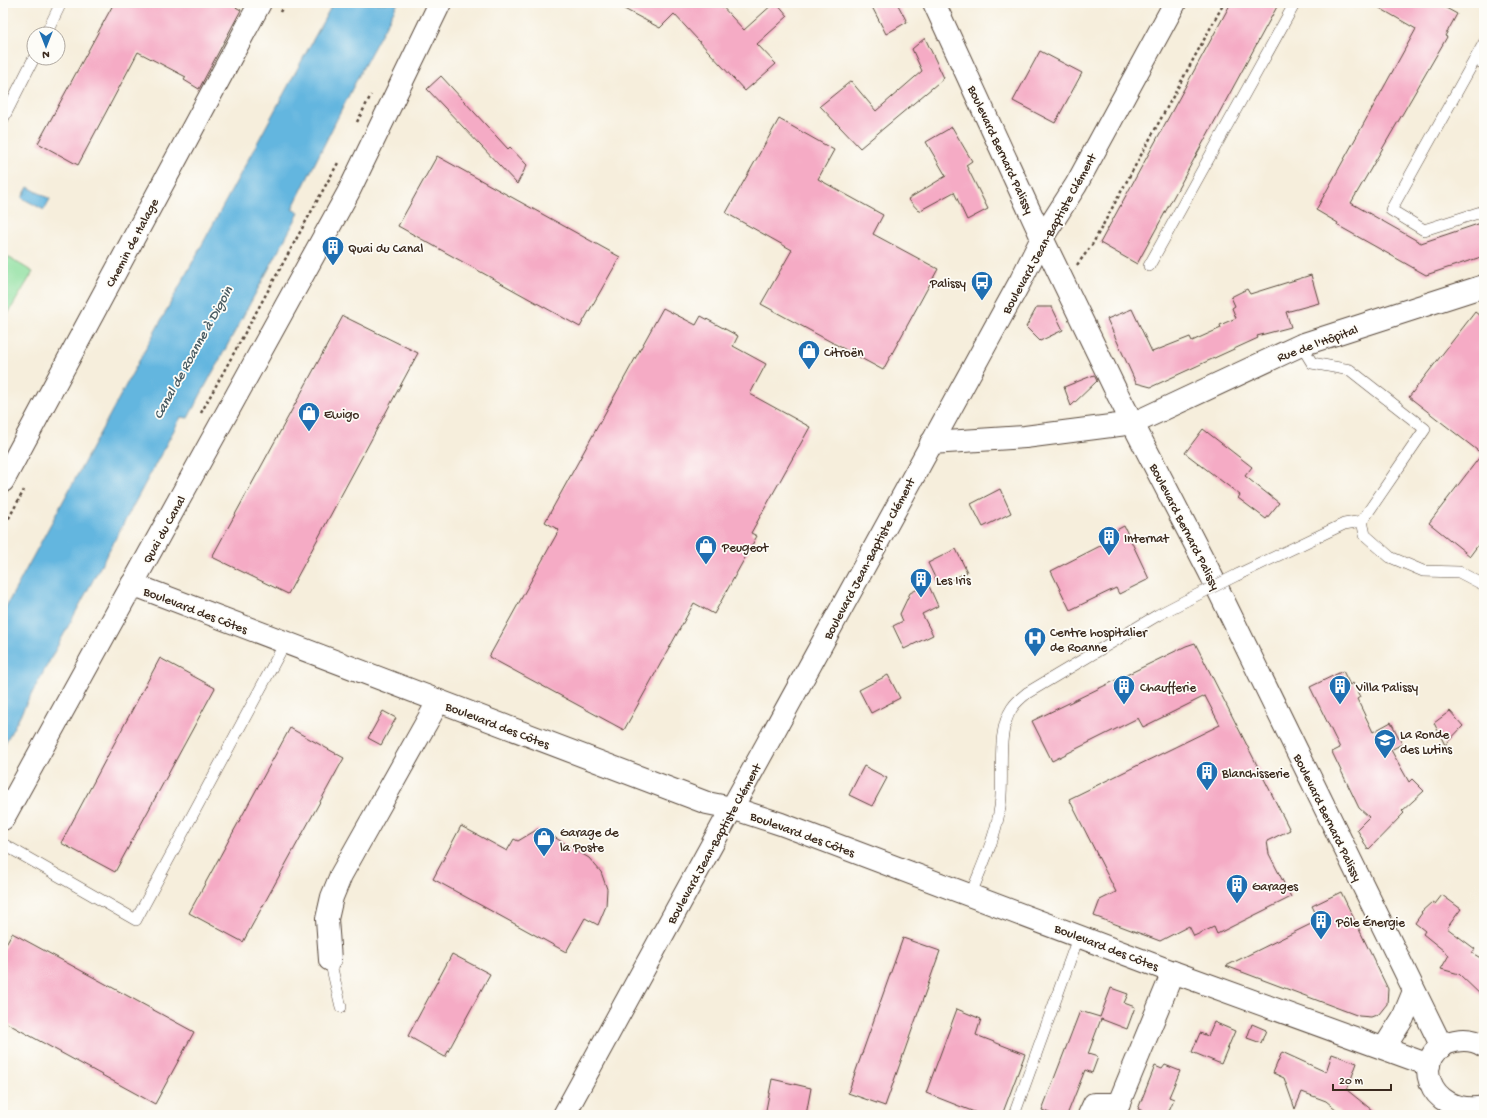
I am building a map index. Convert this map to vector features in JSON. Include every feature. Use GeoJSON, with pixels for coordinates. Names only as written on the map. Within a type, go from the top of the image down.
{"type":"FeatureCollection","features":[{"type":"Feature","properties":{"kind":"street","name":"Chemin de Halage"},"geometry":{"type":"LineString","coordinates":[[3,481],[260,3]]}},
{"type":"Feature","properties":{"kind":"street","name":"Quai du Canal"},"geometry":{"type":"LineString","coordinates":[[3,819],[348,193],[440,3]]}},
{"type":"Feature","properties":{"kind":"street","name":"Boulevard Bernard Palissy"},"geometry":{"type":"LineString","coordinates":[[934,3],[1042,238],[1118,395],[1134,423],[1209,571],[1442,1047]]}},
{"type":"Feature","properties":{"kind":"street","name":"Boulevard Jean-Baptiste Clément"},"geometry":{"type":"LineString","coordinates":[[564,1115],[1018,286],[1042,238],[1076,185],[1175,3]]}},
{"type":"Feature","properties":{"kind":"street","name":"Rue de l'Hôpital"},"geometry":{"type":"LineString","coordinates":[[931,443],[1025,436],[1134,423],[1301,345],[1484,286]]}},
{"type":"Feature","properties":{"kind":"street","name":"Boulevard des Côtes"},"geometry":{"type":"LineString","coordinates":[[132,584],[438,702],[707,802],[732,808],[781,824],[971,894],[1173,972],[1429,1065]]}},
{"type":"Feature","properties":{"kind":"street"},"geometry":{"type":"LineString","coordinates":[[330,960],[327,919],[332,897],[338,882],[438,702]]}},
{"type":"Feature","properties":{"kind":"street"},"geometry":{"type":"LineString","coordinates":[[1089,1115],[1094,1104],[1116,1109],[1173,972]]}},
{"type":"Feature","properties":{"kind":"street"},"geometry":{"type":"LineString","coordinates":[[1384,1048],[1403,1018],[1414,991]]}},
{"type":"Feature","properties":{"kind":"street"},"geometry":{"type":"LineString","coordinates":[[1484,1044],[1462,1040],[1452,1042],[1442,1047],[1434,1055],[1429,1065],[1428,1085],[1433,1108],[1448,1109],[1460,1112],[1472,1112],[1484,1107]]}},
{"type":"Feature","properties":{"kind":"lane"},"geometry":{"type":"LineString","coordinates":[[50,26],[61,3]]}},
{"type":"Feature","properties":{"kind":"lane"},"geometry":{"type":"LineString","coordinates":[[1149,266],[1295,3]]}},
{"type":"Feature","properties":{"kind":"lane"},"geometry":{"type":"LineString","coordinates":[[1484,43],[1479,62],[1391,210],[1424,230],[1484,211]]}},
{"type":"Feature","properties":{"kind":"lane"},"geometry":{"type":"LineString","coordinates":[[3,119],[30,66]]}},
{"type":"Feature","properties":{"kind":"lane"},"geometry":{"type":"LineString","coordinates":[[1301,345],[1312,363],[1350,370],[1425,429],[1362,521],[1364,535],[1390,557],[1423,571],[1459,572],[1484,585]]}},
{"type":"Feature","properties":{"kind":"lane"},"geometry":{"type":"LineString","coordinates":[[971,894],[999,813],[1003,786],[1002,739],[1005,723],[1012,708],[1027,692],[1158,615],[1187,600],[1344,524],[1362,521]]}},
{"type":"Feature","properties":{"kind":"lane"},"geometry":{"type":"LineString","coordinates":[[3,844],[136,920],[285,643]]}},
{"type":"Feature","properties":{"kind":"lane"},"geometry":{"type":"LineString","coordinates":[[1014,1115],[1079,935]]}},
{"type":"Feature","properties":{"kind":"lane"},"geometry":{"type":"LineString","coordinates":[[330,960],[341,1008]]}},
{"type":"Feature","properties":{"kind":"path"},"geometry":{"type":"LineString","coordinates":[[1064,283],[1092,245],[1224,3]]}},
{"type":"Feature","properties":{"kind":"path"},"geometry":{"type":"LineString","coordinates":[[356,124],[369,96],[375,91]]}},
{"type":"Feature","properties":{"kind":"path"},"geometry":{"type":"LineString","coordinates":[[199,418],[340,159]]}},
{"type":"Feature","properties":{"kind":"green space"},"geometry":{"type":"Polygon","coordinates":[[[3,254],[33,272],[3,322],[3,254]]]}},
{"type":"Feature","properties":{"kind":"water","name":"Canal de Roanne à Digoin"},"geometry":{"type":"Polygon","coordinates":[[[333,3],[398,3],[361,71],[292,209],[299,213],[188,418],[181,417],[3,747],[3,612],[333,3]]]}},
{"type":"Feature","properties":{"kind":"water"},"geometry":{"type":"Polygon","coordinates":[[[28,187],[50,199],[44,210],[22,198],[28,187]]]}},
{"type":"Feature","properties":{"kind":"building"},"geometry":{"type":"Polygon","coordinates":[[[114,3],[228,3],[241,10],[199,89],[184,80],[186,77],[138,52],[78,165],[38,143],[114,3]]]}},
{"type":"Feature","properties":{"kind":"building"},"geometry":{"type":"Polygon","coordinates":[[[613,3],[719,3],[744,30],[774,3],[777,3],[788,16],[757,44],[776,64],[745,91],[674,14],[660,28],[613,3]]]}},
{"type":"Feature","properties":{"kind":"building"},"geometry":{"type":"Polygon","coordinates":[[[870,3],[897,3],[907,22],[886,34],[870,3]]]}},
{"type":"Feature","properties":{"kind":"building"},"geometry":{"type":"Polygon","coordinates":[[[1231,3],[1279,3],[1137,264],[1100,243],[1231,3]]]}},
{"type":"Feature","properties":{"kind":"building"},"geometry":{"type":"Polygon","coordinates":[[[1371,3],[1437,3],[1457,14],[1445,36],[1447,37],[1351,203],[1421,243],[1484,222],[1484,256],[1426,275],[1337,225],[1338,223],[1316,210],[1416,29],[1371,3]]]}},
{"type":"Feature","properties":{"kind":"building"},"geometry":{"type":"Polygon","coordinates":[[[925,38],[944,78],[860,148],[820,106],[851,81],[876,111],[922,71],[912,49],[925,38]]]}},
{"type":"Feature","properties":{"kind":"building"},"geometry":{"type":"Polygon","coordinates":[[[1040,51],[1082,73],[1055,123],[1013,101],[1040,51]]]}},
{"type":"Feature","properties":{"kind":"building"},"geometry":{"type":"Polygon","coordinates":[[[441,76],[508,149],[510,147],[527,165],[517,184],[427,89],[441,76]]]}},
{"type":"Feature","properties":{"kind":"building"},"geometry":{"type":"Polygon","coordinates":[[[779,119],[834,150],[818,179],[883,215],[873,234],[938,269],[883,370],[761,304],[792,250],[726,213],[779,119]]]}},
{"type":"Feature","properties":{"kind":"building"},"geometry":{"type":"Polygon","coordinates":[[[952,127],[972,161],[966,165],[988,209],[967,220],[954,192],[919,211],[908,199],[946,176],[926,142],[952,127]]]}},
{"type":"Feature","properties":{"kind":"building"},"geometry":{"type":"Polygon","coordinates":[[[437,156],[620,257],[580,327],[398,226],[437,156]]]}},
{"type":"Feature","properties":{"kind":"building"},"geometry":{"type":"Polygon","coordinates":[[[1311,275],[1319,303],[1286,312],[1291,327],[1257,336],[1258,338],[1151,387],[1136,383],[1107,319],[1132,309],[1152,352],[1190,337],[1192,341],[1221,328],[1220,325],[1236,318],[1232,308],[1235,306],[1231,297],[1247,289],[1250,294],[1311,275]]]}},
{"type":"Feature","properties":{"kind":"building"},"geometry":{"type":"Polygon","coordinates":[[[1037,307],[1052,307],[1063,330],[1040,341],[1026,327],[1037,307]]]}},
{"type":"Feature","properties":{"kind":"building"},"geometry":{"type":"Polygon","coordinates":[[[663,308],[696,325],[701,316],[738,336],[733,346],[766,364],[750,394],[810,427],[751,533],[757,536],[714,614],[694,603],[624,730],[489,657],[559,530],[545,522],[663,308]]]}},
{"type":"Feature","properties":{"kind":"building"},"geometry":{"type":"Polygon","coordinates":[[[1475,312],[1484,319],[1484,537],[1470,556],[1429,523],[1482,454],[1409,397],[1475,312]]]}},
{"type":"Feature","properties":{"kind":"building"},"geometry":{"type":"Polygon","coordinates":[[[343,316],[418,353],[288,594],[212,557],[343,316]]]}},
{"type":"Feature","properties":{"kind":"building"},"geometry":{"type":"Polygon","coordinates":[[[1094,375],[1097,381],[1071,406],[1064,387],[1094,375]]]}},
{"type":"Feature","properties":{"kind":"building"},"geometry":{"type":"Polygon","coordinates":[[[1203,429],[1252,467],[1245,476],[1279,503],[1266,519],[1238,498],[1240,495],[1185,453],[1203,429]]]}},
{"type":"Feature","properties":{"kind":"building"},"geometry":{"type":"Polygon","coordinates":[[[1000,489],[1011,513],[983,527],[971,504],[1000,489]]]}},
{"type":"Feature","properties":{"kind":"building","name":"Internat"},"geometry":{"type":"Polygon","coordinates":[[[1124,526],[1149,579],[1119,594],[1116,588],[1070,610],[1051,571],[1106,543],[1103,537],[1124,526]]]}},
{"type":"Feature","properties":{"kind":"building"},"geometry":{"type":"Polygon","coordinates":[[[956,549],[967,572],[939,586],[928,563],[956,549]]]}},
{"type":"Feature","properties":{"kind":"building"},"geometry":{"type":"Polygon","coordinates":[[[928,584],[938,606],[922,614],[933,635],[904,649],[893,626],[903,621],[900,614],[910,593],[928,584]]]}},
{"type":"Feature","properties":{"kind":"building"},"geometry":{"type":"Polygon","coordinates":[[[1195,643],[1290,830],[1267,841],[1269,854],[1291,897],[1217,934],[1214,927],[1194,936],[1189,926],[1160,941],[1094,916],[1100,900],[1116,892],[1069,799],[1220,725],[1205,696],[1143,727],[1138,718],[1052,761],[1032,721],[1195,643]]]}},
{"type":"Feature","properties":{"kind":"building"},"geometry":{"type":"Polygon","coordinates":[[[160,658],[215,688],[115,872],[61,843],[160,658]]]}},
{"type":"Feature","properties":{"kind":"building"},"geometry":{"type":"Polygon","coordinates":[[[1343,671],[1350,685],[1353,683],[1360,697],[1357,699],[1373,732],[1391,722],[1402,744],[1391,750],[1409,782],[1412,779],[1424,791],[1402,811],[1404,813],[1368,850],[1357,829],[1369,817],[1359,808],[1332,752],[1340,748],[1310,687],[1343,671]]]}},
{"type":"Feature","properties":{"kind":"building"},"geometry":{"type":"Polygon","coordinates":[[[888,675],[900,698],[871,713],[859,690],[888,675]]]}},
{"type":"Feature","properties":{"kind":"building"},"geometry":{"type":"Polygon","coordinates":[[[383,711],[396,718],[381,745],[368,738],[383,711]]]}},
{"type":"Feature","properties":{"kind":"building"},"geometry":{"type":"Polygon","coordinates":[[[1450,711],[1463,726],[1445,745],[1434,723],[1450,711]]]}},
{"type":"Feature","properties":{"kind":"building"},"geometry":{"type":"Polygon","coordinates":[[[290,728],[344,758],[243,942],[189,913],[290,728]]]}},
{"type":"Feature","properties":{"kind":"building"},"geometry":{"type":"Polygon","coordinates":[[[864,766],[887,778],[872,806],[849,795],[864,766]]]}},
{"type":"Feature","properties":{"kind":"building"},"geometry":{"type":"Polygon","coordinates":[[[461,826],[507,851],[514,839],[518,841],[538,829],[546,842],[554,837],[589,858],[601,872],[607,889],[606,906],[598,925],[585,918],[566,952],[433,879],[461,826]]]}},
{"type":"Feature","properties":{"kind":"building","name":"Pôle Énergie"},"geometry":{"type":"Polygon","coordinates":[[[1341,892],[1388,989],[1387,1004],[1379,1014],[1371,1017],[1359,1016],[1226,966],[1319,920],[1312,906],[1341,892]]]}},
{"type":"Feature","properties":{"kind":"building"},"geometry":{"type":"Polygon","coordinates":[[[1442,895],[1461,909],[1447,928],[1475,949],[1472,953],[1484,960],[1484,998],[1459,974],[1441,969],[1449,955],[1423,934],[1425,931],[1415,923],[1422,913],[1421,912],[1432,902],[1435,904],[1442,895]]]}},
{"type":"Feature","properties":{"kind":"building"},"geometry":{"type":"Polygon","coordinates":[[[12,933],[194,1032],[155,1104],[3,1021],[3,949],[12,933]]]}},
{"type":"Feature","properties":{"kind":"building"},"geometry":{"type":"Polygon","coordinates":[[[903,938],[940,951],[885,1106],[848,1093],[903,938]]]}},
{"type":"Feature","properties":{"kind":"building"},"geometry":{"type":"Polygon","coordinates":[[[452,954],[490,974],[445,1057],[408,1036],[452,954]]]}},
{"type":"Feature","properties":{"kind":"building"},"geometry":{"type":"Polygon","coordinates":[[[1111,988],[1128,994],[1124,1003],[1135,1007],[1127,1029],[1101,1019],[1088,1054],[1098,1057],[1092,1073],[1085,1070],[1067,1115],[1054,1115],[1042,1110],[1080,1011],[1100,1017],[1111,988]]]}},
{"type":"Feature","properties":{"kind":"building"},"geometry":{"type":"Polygon","coordinates":[[[957,1009],[981,1019],[976,1035],[1025,1054],[1002,1115],[982,1115],[926,1093],[957,1009]]]}},
{"type":"Feature","properties":{"kind":"building"},"geometry":{"type":"Polygon","coordinates":[[[1214,1022],[1235,1031],[1221,1064],[1192,1052],[1200,1033],[1208,1036],[1214,1022]]]}},
{"type":"Feature","properties":{"kind":"building"},"geometry":{"type":"Polygon","coordinates":[[[1252,1024],[1266,1030],[1261,1043],[1247,1038],[1252,1024]]]}},
{"type":"Feature","properties":{"kind":"building"},"geometry":{"type":"Polygon","coordinates":[[[1282,1052],[1326,1072],[1332,1054],[1357,1063],[1347,1090],[1378,1115],[1343,1115],[1326,1101],[1302,1092],[1295,1109],[1284,1078],[1273,1073],[1282,1052]]]}},
{"type":"Feature","properties":{"kind":"building"},"geometry":{"type":"Polygon","coordinates":[[[1165,1065],[1180,1071],[1169,1097],[1174,1099],[1167,1115],[1153,1115],[1138,1109],[1155,1066],[1162,1069],[1165,1065]]]}},
{"type":"Feature","properties":{"kind":"building"},"geometry":{"type":"Polygon","coordinates":[[[772,1079],[811,1088],[806,1115],[765,1115],[772,1079]]]}},
{"type":"Feature","properties":{"kind":"place","name":"Quai du Canal"},"geometry":{"type":"Point","coordinates":[333,266]}},
{"type":"Feature","properties":{"kind":"place","name":"Palissy"},"geometry":{"type":"Point","coordinates":[982,302]}},
{"type":"Feature","properties":{"kind":"place","name":"Citroën"},"geometry":{"type":"Point","coordinates":[809,370]}},
{"type":"Feature","properties":{"kind":"place","name":"Ewigo"},"geometry":{"type":"Point","coordinates":[309,432]}},
{"type":"Feature","properties":{"kind":"place","name":"Internat"},"geometry":{"type":"Point","coordinates":[1109,556]}},
{"type":"Feature","properties":{"kind":"place","name":"Peugeot"},"geometry":{"type":"Point","coordinates":[706,566]}},
{"type":"Feature","properties":{"kind":"place","name":"Les Iris"},"geometry":{"type":"Point","coordinates":[921,598]}},
{"type":"Feature","properties":{"kind":"place","name":"Centre hospitalier de Roanne"},"geometry":{"type":"Point","coordinates":[1035,658]}},
{"type":"Feature","properties":{"kind":"place","name":"Chaufferie"},"geometry":{"type":"Point","coordinates":[1124,706]}},
{"type":"Feature","properties":{"kind":"place","name":"Villa Palissy"},"geometry":{"type":"Point","coordinates":[1340,706]}},
{"type":"Feature","properties":{"kind":"place","name":"La Ronde des Lutins"},"geometry":{"type":"Point","coordinates":[1385,760]}},
{"type":"Feature","properties":{"kind":"place","name":"Blanchisserie"},"geometry":{"type":"Point","coordinates":[1207,792]}},
{"type":"Feature","properties":{"kind":"place","name":"Garage de la Poste"},"geometry":{"type":"Point","coordinates":[544,858]}},
{"type":"Feature","properties":{"kind":"place","name":"Garages"},"geometry":{"type":"Point","coordinates":[1237,904]}},
{"type":"Feature","properties":{"kind":"place","name":"Pôle Énergie"},"geometry":{"type":"Point","coordinates":[1321,940]}}]}
